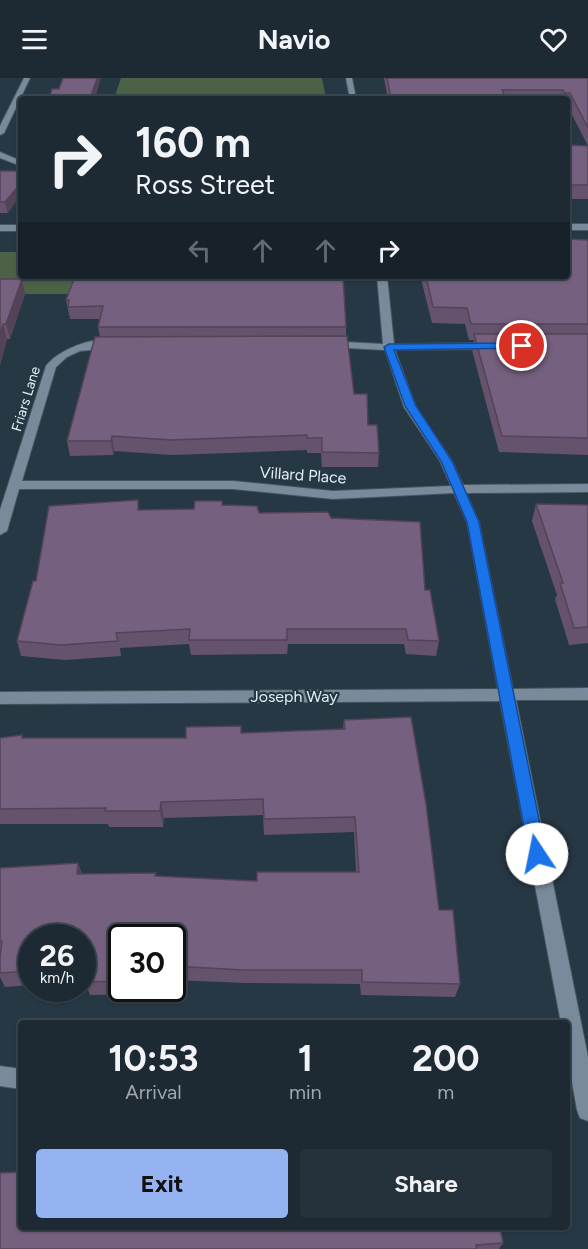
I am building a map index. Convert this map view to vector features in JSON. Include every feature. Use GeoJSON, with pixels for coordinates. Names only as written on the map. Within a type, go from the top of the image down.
{"type":"FeatureCollection","features":[{"type":"Feature","properties":{"kind":"street"},"geometry":{"type":"LineString","coordinates":[[0,132],[27,78]]}},
{"type":"Feature","properties":{"kind":"street"},"geometry":{"type":"LineString","coordinates":[[350,78],[353,96]]}},
{"type":"Feature","properties":{"kind":"street"},"geometry":{"type":"LineString","coordinates":[[0,154],[18,163]]}},
{"type":"Feature","properties":{"kind":"street"},"geometry":{"type":"LineString","coordinates":[[9,167],[18,164]]}},
{"type":"Feature","properties":{"kind":"street"},"geometry":{"type":"LineString","coordinates":[[570,227],[588,227]]}},
{"type":"Feature","properties":{"kind":"street"},"geometry":{"type":"LineString","coordinates":[[0,228],[18,228]]}},
{"type":"Feature","properties":{"kind":"street"},"geometry":{"type":"LineString","coordinates":[[382,279],[389,347],[410,406],[437,446],[460,489],[473,522],[568,1020]]}},
{"type":"Feature","properties":{"kind":"street"},"geometry":{"type":"LineString","coordinates":[[319,344],[389,347],[506,346]]}},
{"type":"Feature","properties":{"kind":"street","name":"Friars Lane"},"geometry":{"type":"LineString","coordinates":[[0,531],[51,366],[68,351],[92,346],[124,345]]}},
{"type":"Feature","properties":{"kind":"street","name":"Villard Place"},"geometry":{"type":"LineString","coordinates":[[15,485],[233,485],[333,495],[460,489],[588,488]]}},
{"type":"Feature","properties":{"kind":"street","name":"Joseph Way"},"geometry":{"type":"LineString","coordinates":[[0,698],[588,694]]}},
{"type":"Feature","properties":{"kind":"street"},"geometry":{"type":"LineString","coordinates":[[570,1031],[588,1110]]}},
{"type":"Feature","properties":{"kind":"street"},"geometry":{"type":"LineString","coordinates":[[0,1076],[18,1079]]}},
{"type":"Feature","properties":{"kind":"green space"},"geometry":{"type":"Polygon","coordinates":[[[121,78],[322,78],[325,96],[115,96],[121,78]]]}},
{"type":"Feature","properties":{"kind":"green space"},"geometry":{"type":"Polygon","coordinates":[[[0,252],[18,252],[18,279],[76,279],[72,294],[0,294],[0,252]]]}},
{"type":"Feature","properties":{"kind":"building"},"geometry":{"type":"Polygon","coordinates":[[[63,78],[97,78],[91,96],[50,96],[52,89],[59,89],[63,78]]]}},
{"type":"Feature","properties":{"kind":"building"},"geometry":{"type":"Polygon","coordinates":[[[387,78],[588,78],[588,128],[570,93],[565,93],[563,90],[502,90],[505,96],[391,96],[387,78]]]}},
{"type":"Feature","properties":{"kind":"building"},"geometry":{"type":"Polygon","coordinates":[[[570,145],[588,146],[588,185],[570,185],[570,145]]]}},
{"type":"Feature","properties":{"kind":"building"},"geometry":{"type":"Polygon","coordinates":[[[0,171],[18,171],[18,187],[5,202],[0,202],[0,171]]]}},
{"type":"Feature","properties":{"kind":"building"},"geometry":{"type":"Polygon","coordinates":[[[570,239],[588,240],[588,324],[471,324],[467,308],[433,307],[427,279],[570,279],[570,239]]]}},
{"type":"Feature","properties":{"kind":"building"},"geometry":{"type":"Polygon","coordinates":[[[0,279],[22,279],[6,324],[3,324],[0,334],[0,279]]]}},
{"type":"Feature","properties":{"kind":"building"},"geometry":{"type":"Polygon","coordinates":[[[74,279],[343,279],[346,327],[98,327],[103,306],[68,307],[69,300],[66,300],[74,279]]]}},
{"type":"Feature","properties":{"kind":"building"},"geometry":{"type":"Polygon","coordinates":[[[474,334],[588,334],[588,438],[502,436],[474,334]]]}},
{"type":"Feature","properties":{"kind":"building"},"geometry":{"type":"Polygon","coordinates":[[[347,336],[354,394],[367,394],[368,425],[377,425],[379,453],[322,452],[322,438],[307,438],[307,435],[171,440],[112,436],[111,441],[67,441],[95,337],[347,336]]]}},
{"type":"Feature","properties":{"kind":"building"},"geometry":{"type":"Polygon","coordinates":[[[138,500],[138,510],[194,509],[195,501],[222,501],[222,505],[257,506],[259,513],[328,512],[331,518],[420,522],[425,590],[430,590],[439,641],[408,640],[406,629],[287,629],[287,640],[189,640],[190,629],[116,633],[118,641],[61,645],[17,641],[33,581],[36,581],[49,506],[138,500]]]}},
{"type":"Feature","properties":{"kind":"building"},"geometry":{"type":"Polygon","coordinates":[[[536,504],[588,505],[588,627],[574,628],[560,583],[563,583],[536,504]]]}},
{"type":"Feature","properties":{"kind":"building"},"geometry":{"type":"Polygon","coordinates":[[[411,717],[426,804],[439,910],[453,910],[460,984],[362,982],[362,970],[244,970],[186,967],[186,924],[108,924],[108,981],[96,982],[96,924],[18,924],[18,972],[0,973],[2,941],[0,942],[0,868],[78,863],[77,874],[156,873],[155,876],[257,881],[257,872],[359,872],[355,817],[264,819],[263,799],[161,802],[160,811],[105,811],[106,808],[0,809],[0,738],[22,735],[22,738],[186,738],[186,727],[241,726],[241,733],[345,729],[344,720],[411,717]]]}},
{"type":"Feature","properties":{"kind":"building"},"geometry":{"type":"Polygon","coordinates":[[[18,1172],[18,1230],[501,1230],[503,1243],[476,1245],[477,1249],[0,1249],[0,1173],[18,1172]]]}},
{"type":"Feature","properties":{"kind":"route"},"geometry":{"type":"LineString","coordinates":[[522,346],[389,347],[410,406],[446,461],[473,522],[537,854]]}}]}
